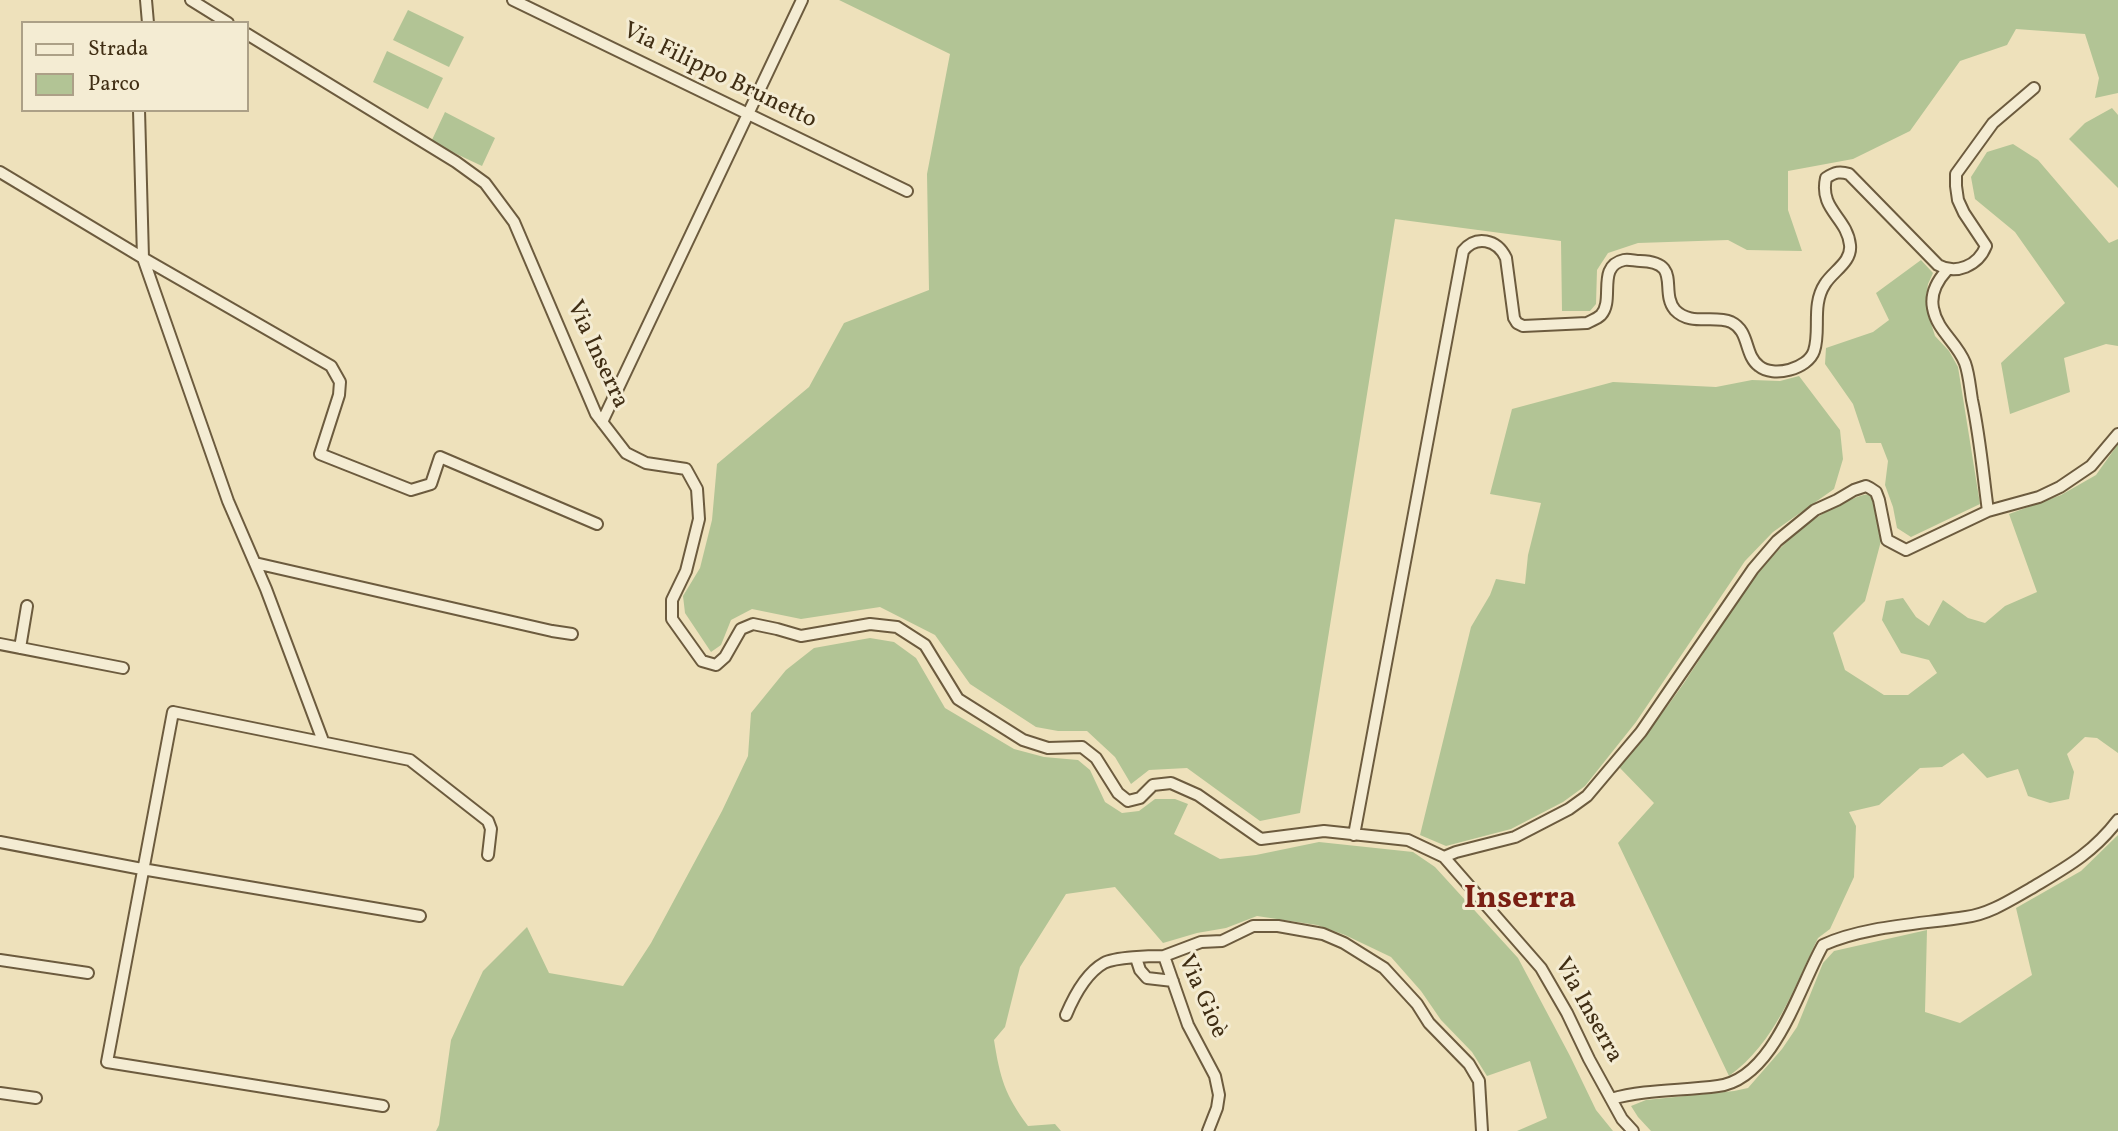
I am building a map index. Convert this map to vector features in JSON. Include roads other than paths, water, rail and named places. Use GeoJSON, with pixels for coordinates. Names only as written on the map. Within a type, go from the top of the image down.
{"type":"FeatureCollection","features":[{"type":"Feature","properties":{"kind":"street"},"geometry":{"type":"LineString","coordinates":[[146,0],[148,21]]}},
{"type":"Feature","properties":{"kind":"street"},"geometry":{"type":"LineString","coordinates":[[191,0],[225,21]]}},
{"type":"Feature","properties":{"kind":"street","name":"Via Filippo Brunetto"},"geometry":{"type":"LineString","coordinates":[[513,0],[907,191]]}},
{"type":"Feature","properties":{"kind":"street"},"geometry":{"type":"LineString","coordinates":[[602,422],[802,0]]}},
{"type":"Feature","properties":{"kind":"street","name":"Via Inserra"},"geometry":{"type":"LineString","coordinates":[[248,35],[456,162],[485,183],[514,222],[596,414],[626,453],[646,463],[686,469],[697,489],[699,519],[686,571],[672,600],[672,619],[702,661],[716,665],[725,657],[741,629],[753,624],[801,636],[870,624],[897,628],[925,645],[958,699],[1024,740],[1048,748],[1082,747],[1096,758],[1118,793],[1128,801],[1140,798],[1153,785],[1171,783],[1198,795],[1261,839],[1324,831],[1408,840],[1444,857],[1541,968],[1622,1119],[1633,1131]]}},
{"type":"Feature","properties":{"kind":"street"},"geometry":{"type":"LineString","coordinates":[[1354,835],[1462,251],[1468,244],[1487,241],[1502,250],[1506,258],[1514,318],[1522,326],[1587,323],[1597,318],[1604,313],[1606,282],[1614,266],[1623,260],[1649,261],[1661,265],[1667,273],[1672,305],[1676,310],[1691,318],[1728,321],[1738,326],[1752,358],[1758,366],[1766,370],[1795,368],[1807,362],[1812,355],[1819,297],[1825,284],[1846,260],[1851,249],[1848,234],[1825,196],[1826,177],[1834,173],[1849,174],[1938,265],[1947,270],[1967,267],[1983,254],[1986,246],[1958,200],[1956,174],[1993,123],[2034,88]]}},
{"type":"Feature","properties":{"kind":"street"},"geometry":{"type":"LineString","coordinates":[[139,112],[143,258],[228,501],[255,563],[323,741]]}},
{"type":"Feature","properties":{"kind":"street"},"geometry":{"type":"LineString","coordinates":[[0,172],[331,366],[340,382],[339,395],[320,454],[411,490],[431,484],[440,457],[597,524]]}},
{"type":"Feature","properties":{"kind":"street"},"geometry":{"type":"LineString","coordinates":[[1947,270],[1937,281],[1933,293],[1933,307],[1938,324],[1957,348],[1965,364],[1977,425],[1988,511]]}},
{"type":"Feature","properties":{"kind":"street"},"geometry":{"type":"LineString","coordinates":[[1444,857],[1515,836],[1569,809],[1587,796],[1641,732],[1753,569],[1777,541],[1815,510],[1866,486],[1876,492],[1879,499],[1887,540],[1906,550],[1988,511],[2039,497],[2060,487],[2091,466],[2118,434]]}},
{"type":"Feature","properties":{"kind":"street"},"geometry":{"type":"LineString","coordinates":[[255,563],[572,634]]}},
{"type":"Feature","properties":{"kind":"street"},"geometry":{"type":"LineString","coordinates":[[20,648],[27,606]]}},
{"type":"Feature","properties":{"kind":"street"},"geometry":{"type":"LineString","coordinates":[[0,644],[123,668]]}},
{"type":"Feature","properties":{"kind":"street"},"geometry":{"type":"LineString","coordinates":[[383,1106],[107,1062],[173,712],[410,760],[488,821],[491,829],[488,855]]}},
{"type":"Feature","properties":{"kind":"street"},"geometry":{"type":"LineString","coordinates":[[1611,1099],[1642,1092],[1720,1086],[1736,1082],[1775,1042],[1788,1022],[1823,945],[1837,939],[1924,921],[1984,913],[2011,901],[2077,861],[2105,837],[2118,820]]}},
{"type":"Feature","properties":{"kind":"street"},"geometry":{"type":"LineString","coordinates":[[0,842],[420,916]]}},
{"type":"Feature","properties":{"kind":"street"},"geometry":{"type":"LineString","coordinates":[[1164,956],[1201,942],[1222,941],[1253,926],[1279,926],[1323,934],[1344,943],[1384,968],[1417,1004],[1429,1023],[1469,1064],[1479,1081],[1482,1131]]}},
{"type":"Feature","properties":{"kind":"street","name":"Via Gioè"},"geometry":{"type":"LineString","coordinates":[[1066,1015],[1079,989],[1091,974],[1106,962],[1164,956],[1188,1025],[1215,1076],[1219,1095],[1208,1131]]}},
{"type":"Feature","properties":{"kind":"street"},"geometry":{"type":"LineString","coordinates":[[1136,958],[1140,970],[1147,978],[1173,981]]}},
{"type":"Feature","properties":{"kind":"street"},"geometry":{"type":"LineString","coordinates":[[0,960],[88,973]]}},
{"type":"Feature","properties":{"kind":"street"},"geometry":{"type":"LineString","coordinates":[[0,1093],[36,1098]]}},
{"type":"Feature","properties":{"kind":"district","name":"Inserra"},"geometry":{"type":"Point","coordinates":[1520,901]}}]}
